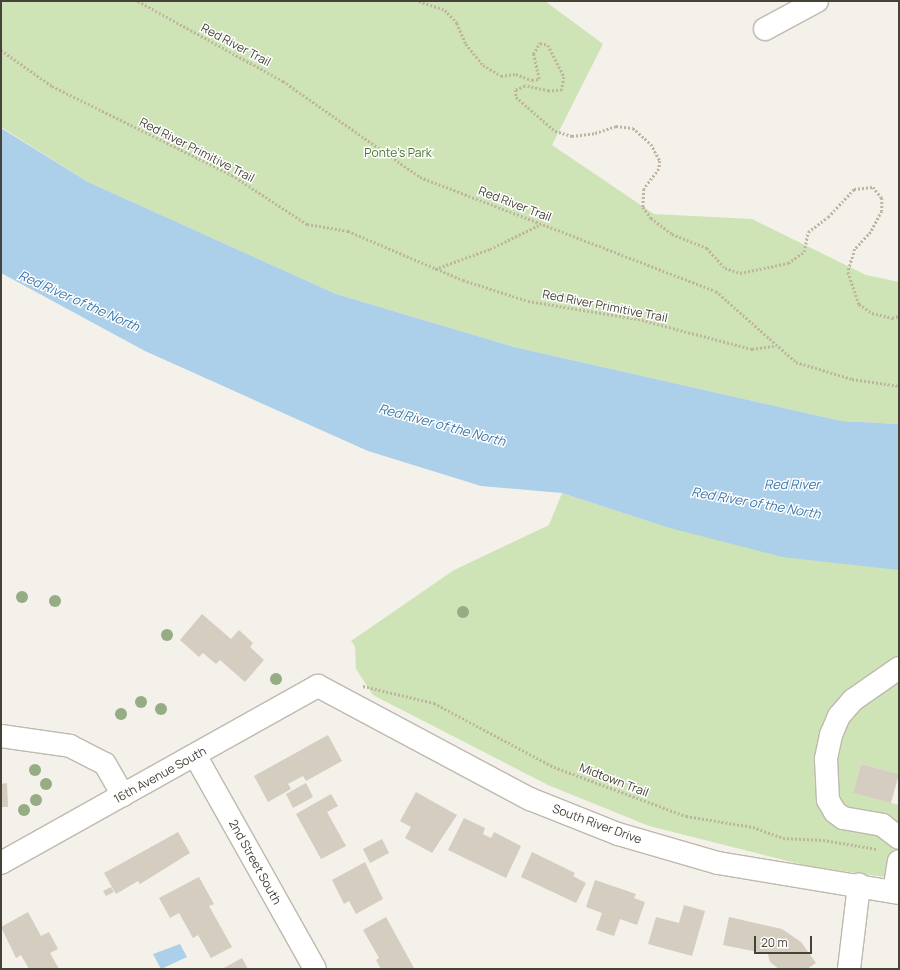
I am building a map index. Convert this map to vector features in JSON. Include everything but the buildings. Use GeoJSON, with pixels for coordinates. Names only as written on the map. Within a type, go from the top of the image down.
{"type":"FeatureCollection","features":[{"type":"Feature","properties":{"kind":"street"},"geometry":{"type":"LineString","coordinates":[[765,29],[817,1]]}},
{"type":"Feature","properties":{"kind":"street"},"geometry":{"type":"LineString","coordinates":[[897,893],[894,849],[882,825],[843,818],[834,812],[828,800],[826,759],[831,734],[839,716],[853,700],[899,668]]}},
{"type":"Feature","properties":{"kind":"street","name":"South River Drive"},"geometry":{"type":"LineString","coordinates":[[318,686],[530,799],[618,834],[718,863],[897,893]]}},
{"type":"Feature","properties":{"kind":"street","name":"16th Avenue South"},"geometry":{"type":"LineString","coordinates":[[1,863],[318,686]]}},
{"type":"Feature","properties":{"kind":"street"},"geometry":{"type":"LineString","coordinates":[[1,736],[70,746],[105,764],[124,795]]}},
{"type":"Feature","properties":{"kind":"street","name":"2nd Street South"},"geometry":{"type":"LineString","coordinates":[[195,755],[315,969]]}},
{"type":"Feature","properties":{"kind":"street"},"geometry":{"type":"LineString","coordinates":[[849,969],[858,886]]}},
{"type":"Feature","properties":{"kind":"path","name":"Red River Trail"},"geometry":{"type":"LineString","coordinates":[[138,1],[283,81],[420,177],[716,291],[775,346],[796,362],[852,379],[899,386]]}},
{"type":"Feature","properties":{"kind":"path"},"geometry":{"type":"LineString","coordinates":[[419,1],[445,10],[457,23],[466,44],[493,74],[501,76],[516,74],[532,80],[539,80],[533,54],[540,43],[548,45],[564,76],[562,90],[549,91],[526,86],[516,90],[516,97],[555,131],[572,136],[596,133],[616,126],[633,128],[651,144],[660,162],[659,169],[644,189],[643,207],[651,218],[672,234],[707,248],[725,268],[740,273],[788,263],[804,252],[808,232],[828,217],[854,188],[873,187],[882,198],[882,211],[871,232],[855,249],[848,272],[859,304],[872,313],[892,318],[899,316]]}},
{"type":"Feature","properties":{"kind":"path","name":"Red River Primitive Trail"},"geometry":{"type":"LineString","coordinates":[[1,50],[52,86],[232,176],[306,224],[348,231],[435,269],[528,300],[638,319],[752,349],[775,346]]}},
{"type":"Feature","properties":{"kind":"path"},"geometry":{"type":"LineString","coordinates":[[435,269],[490,249],[541,224]]}},
{"type":"Feature","properties":{"kind":"path","name":"Midtown Trail"},"geometry":{"type":"LineString","coordinates":[[338,697],[365,685],[434,703],[554,767],[686,816],[753,827],[783,838],[823,840],[894,849]]}},
{"type":"Feature","properties":{"kind":"green space","name":"Ponte's Park"},"geometry":{"type":"Polygon","coordinates":[[[1,1],[545,1],[603,44],[552,145],[654,214],[752,219],[866,275],[899,282],[899,424],[841,421],[514,347],[336,294],[88,182],[1,127],[1,1]]]}},
{"type":"Feature","properties":{"kind":"green space"},"geometry":{"type":"Polygon","coordinates":[[[562,493],[666,527],[899,570],[899,774],[861,764],[853,793],[899,805],[899,830],[881,832],[894,845],[890,873],[885,877],[808,866],[649,826],[548,785],[373,695],[356,669],[355,646],[351,641],[454,570],[549,525],[562,493]]]}},
{"type":"Feature","properties":{"kind":"water","name":"Red River"},"geometry":{"type":"Polygon","coordinates":[[[1,128],[88,182],[336,294],[514,347],[841,421],[899,424],[899,570],[782,557],[666,527],[562,493],[481,486],[368,451],[145,351],[1,273],[1,128]]]}},
{"type":"Feature","properties":{"kind":"water"},"geometry":{"type":"Polygon","coordinates":[[[180,944],[187,957],[161,969],[153,954],[180,944]]]}},
{"type":"Feature","properties":{"kind":"water label","name":"Red River of the North"},"geometry":{"type":"Point","coordinates":[79,301]}},
{"type":"Feature","properties":{"kind":"water label","name":"Red River of the North"},"geometry":{"type":"Point","coordinates":[442,425]}},
{"type":"Feature","properties":{"kind":"water label","name":"Red River of the North"},"geometry":{"type":"Point","coordinates":[756,503]}}]}
